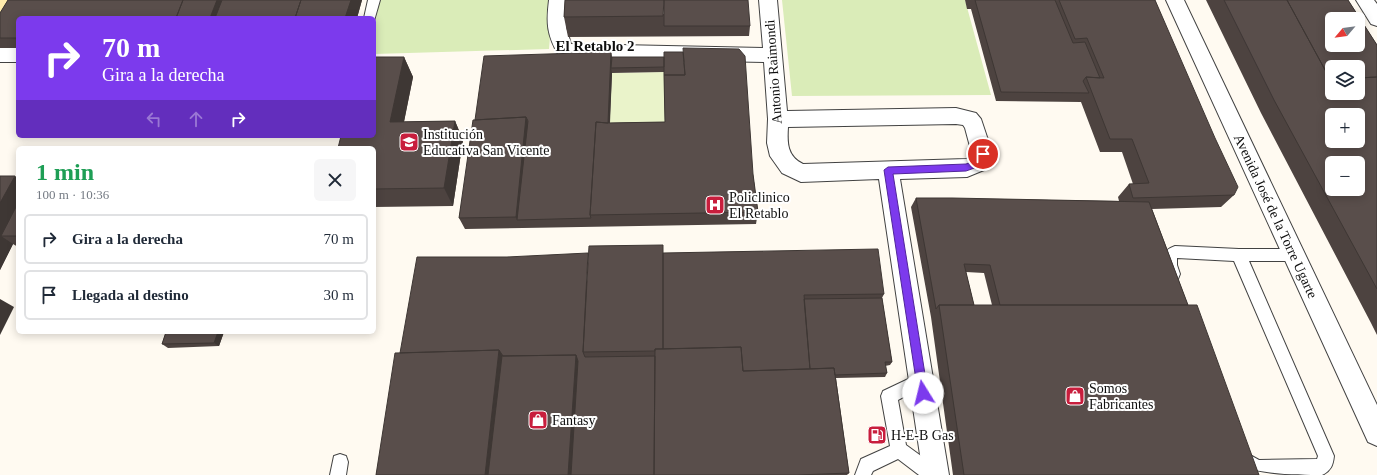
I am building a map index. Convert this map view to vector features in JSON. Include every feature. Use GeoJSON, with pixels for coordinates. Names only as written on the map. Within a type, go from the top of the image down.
{"type":"FeatureCollection","features":[{"type":"Feature","properties":{"kind":"street"},"geometry":{"type":"LineString","coordinates":[[558,0],[556,32],[558,40],[566,52],[772,56]]}},
{"type":"Feature","properties":{"kind":"street","name":"Antonio Raimondi"},"geometry":{"type":"LineString","coordinates":[[768,0],[778,119],[777,143],[780,156],[789,167],[801,173],[888,170]]}},
{"type":"Feature","properties":{"kind":"street","name":"Avenida José de la Torre Ugarte"},"geometry":{"type":"LineString","coordinates":[[1175,0],[1377,433]]}},
{"type":"Feature","properties":{"kind":"street"},"geometry":{"type":"LineString","coordinates":[[1365,0],[1377,19]]}},
{"type":"Feature","properties":{"kind":"street"},"geometry":{"type":"LineString","coordinates":[[0,55],[16,55]]}},
{"type":"Feature","properties":{"kind":"street"},"geometry":{"type":"LineString","coordinates":[[778,119],[956,116],[969,119],[974,125],[983,154],[977,164],[966,168],[888,170],[935,475]]}},
{"type":"Feature","properties":{"kind":"lane"},"geometry":{"type":"LineString","coordinates":[[370,16],[374,0]]}},
{"type":"Feature","properties":{"kind":"lane"},"geometry":{"type":"LineString","coordinates":[[1177,287],[1170,265],[1170,255],[1175,252],[1238,255],[1294,255]]}},
{"type":"Feature","properties":{"kind":"lane"},"geometry":{"type":"LineString","coordinates":[[1233,447],[1236,454],[1247,463],[1259,468],[1288,471],[1322,466],[1325,462],[1326,456],[1238,255]]}},
{"type":"Feature","properties":{"kind":"lane"},"geometry":{"type":"LineString","coordinates":[[921,380],[889,396],[899,450],[935,475]]}},
{"type":"Feature","properties":{"kind":"lane"},"geometry":{"type":"LineString","coordinates":[[863,475],[867,465],[899,450]]}},
{"type":"Feature","properties":{"kind":"green space"},"geometry":{"type":"Polygon","coordinates":[[[380,0],[553,0],[549,49],[376,54],[376,19],[380,0]]]}},
{"type":"Feature","properties":{"kind":"green space"},"geometry":{"type":"Polygon","coordinates":[[[782,0],[965,0],[991,95],[792,96],[782,0]]]}},
{"type":"Feature","properties":{"kind":"green space"},"geometry":{"type":"Polygon","coordinates":[[[665,72],[665,135],[609,136],[612,73],[665,72]]]}},
{"type":"Feature","properties":{"kind":"building"},"geometry":{"type":"Polygon","coordinates":[[[8,0],[183,0],[177,16],[16,16],[16,38],[0,38],[0,13],[8,0]]]}},
{"type":"Feature","properties":{"kind":"building"},"geometry":{"type":"Polygon","coordinates":[[[183,0],[217,0],[211,16],[177,16],[183,0]]]}},
{"type":"Feature","properties":{"kind":"building"},"geometry":{"type":"Polygon","coordinates":[[[222,0],[301,0],[296,16],[216,16],[222,0]]]}},
{"type":"Feature","properties":{"kind":"building"},"geometry":{"type":"Polygon","coordinates":[[[301,0],[351,0],[346,16],[296,16],[301,0]]]}},
{"type":"Feature","properties":{"kind":"building"},"geometry":{"type":"Polygon","coordinates":[[[565,0],[664,0],[663,16],[564,17],[565,0]]]}},
{"type":"Feature","properties":{"kind":"building"},"geometry":{"type":"Polygon","coordinates":[[[664,0],[748,0],[750,26],[664,26],[664,0]]]}},
{"type":"Feature","properties":{"kind":"building"},"geometry":{"type":"Polygon","coordinates":[[[975,0],[1055,0],[1073,43],[1085,42],[1100,78],[1086,77],[1083,81],[1089,93],[1001,92],[975,0]]]}},
{"type":"Feature","properties":{"kind":"building"},"geometry":{"type":"Polygon","coordinates":[[[1059,0],[1155,0],[1238,187],[1234,195],[1133,198],[1129,184],[1149,183],[1132,139],[1110,139],[1086,77],[1104,78],[1087,38],[1075,39],[1059,0]]]}},
{"type":"Feature","properties":{"kind":"building"},"geometry":{"type":"Polygon","coordinates":[[[1224,0],[1287,0],[1325,70],[1325,100],[1365,100],[1365,78],[1377,77],[1377,289],[1326,196],[1365,196],[1365,156],[1325,156],[1325,194],[1274,100],[1224,0]]]}},
{"type":"Feature","properties":{"kind":"building"},"geometry":{"type":"Polygon","coordinates":[[[1287,0],[1348,0],[1356,12],[1325,12],[1325,52],[1365,52],[1365,26],[1377,45],[1377,77],[1365,78],[1365,60],[1325,60],[1325,70],[1287,0]]]}},
{"type":"Feature","properties":{"kind":"building"},"geometry":{"type":"Polygon","coordinates":[[[683,48],[739,49],[745,56],[753,174],[758,212],[590,215],[596,122],[665,122],[664,75],[685,75],[683,48]]]}},
{"type":"Feature","properties":{"kind":"building"},"geometry":{"type":"Polygon","coordinates":[[[611,52],[608,123],[596,122],[591,218],[517,220],[528,121],[526,117],[475,120],[484,56],[611,52]]]}},
{"type":"Feature","properties":{"kind":"building"},"geometry":{"type":"Polygon","coordinates":[[[664,52],[683,52],[685,75],[664,75],[664,52]]]}},
{"type":"Feature","properties":{"kind":"building"},"geometry":{"type":"Polygon","coordinates":[[[376,57],[404,57],[390,122],[455,121],[444,188],[376,189],[376,146],[338,146],[340,138],[376,138],[376,57]]]}},
{"type":"Feature","properties":{"kind":"building"},"geometry":{"type":"Polygon","coordinates":[[[612,57],[664,57],[664,67],[611,68],[612,57]]]}},
{"type":"Feature","properties":{"kind":"building"},"geometry":{"type":"Polygon","coordinates":[[[526,117],[516,217],[459,218],[473,120],[526,117]]]}},
{"type":"Feature","properties":{"kind":"building"},"geometry":{"type":"Polygon","coordinates":[[[0,176],[15,176],[0,203],[0,176]]]}},
{"type":"Feature","properties":{"kind":"building"},"geometry":{"type":"Polygon","coordinates":[[[916,198],[1149,202],[1188,305],[1000,305],[990,265],[964,264],[974,305],[939,305],[936,309],[916,198]]]}},
{"type":"Feature","properties":{"kind":"building"},"geometry":{"type":"Polygon","coordinates":[[[16,207],[16,236],[1,236],[16,207]]]}},
{"type":"Feature","properties":{"kind":"building"},"geometry":{"type":"Polygon","coordinates":[[[663,245],[663,349],[655,349],[655,351],[583,352],[589,246],[663,245]]]}},
{"type":"Feature","properties":{"kind":"building"},"geometry":{"type":"Polygon","coordinates":[[[878,249],[884,294],[804,295],[810,369],[743,371],[741,347],[663,349],[663,253],[878,249]]]}},
{"type":"Feature","properties":{"kind":"building"},"geometry":{"type":"Polygon","coordinates":[[[588,253],[583,352],[585,357],[655,356],[654,475],[571,475],[578,361],[576,355],[503,356],[499,350],[400,353],[417,257],[507,257],[588,253]]]}},
{"type":"Feature","properties":{"kind":"building"},"geometry":{"type":"Polygon","coordinates":[[[882,298],[892,362],[885,362],[887,373],[835,375],[834,368],[810,369],[804,299],[882,298]]]}},
{"type":"Feature","properties":{"kind":"building","name":"Somos Fabricantes"},"geometry":{"type":"Polygon","coordinates":[[[939,305],[1197,305],[1259,475],[964,475],[939,305]]]}},
{"type":"Feature","properties":{"kind":"building"},"geometry":{"type":"Polygon","coordinates":[[[165,334],[217,334],[214,343],[162,344],[165,334]]]}},
{"type":"Feature","properties":{"kind":"building"},"geometry":{"type":"Polygon","coordinates":[[[741,347],[743,371],[834,368],[849,473],[798,475],[654,475],[655,349],[741,347]]]}},
{"type":"Feature","properties":{"kind":"building"},"geometry":{"type":"Polygon","coordinates":[[[499,350],[485,475],[376,475],[395,353],[499,350]]]}},
{"type":"Feature","properties":{"kind":"building","name":"Fantasy"},"geometry":{"type":"Polygon","coordinates":[[[576,355],[568,475],[488,475],[502,356],[576,355]]]}},
{"type":"Feature","properties":{"kind":"place","name":"Institución Educativa San Vicente"},"geometry":{"type":"Point","coordinates":[409,142]}},
{"type":"Feature","properties":{"kind":"place","name":"Policlinico El Retablo"},"geometry":{"type":"Point","coordinates":[715,205]}},
{"type":"Feature","properties":{"kind":"place","name":"Somos Fabricantes"},"geometry":{"type":"Point","coordinates":[1075,396]}},
{"type":"Feature","properties":{"kind":"place","name":"Fantasy"},"geometry":{"type":"Point","coordinates":[538,420]}},
{"type":"Feature","properties":{"kind":"place","name":"H-E-B Gas"},"geometry":{"type":"Point","coordinates":[877,435]}},
{"type":"Feature","properties":{"kind":"district","name":"El Retablo 2"},"geometry":{"type":"Point","coordinates":[595,46]}},
{"type":"Feature","properties":{"kind":"route"},"geometry":{"type":"LineString","coordinates":[[923,393],[888,170],[966,168],[977,164],[983,154]]}}]}
